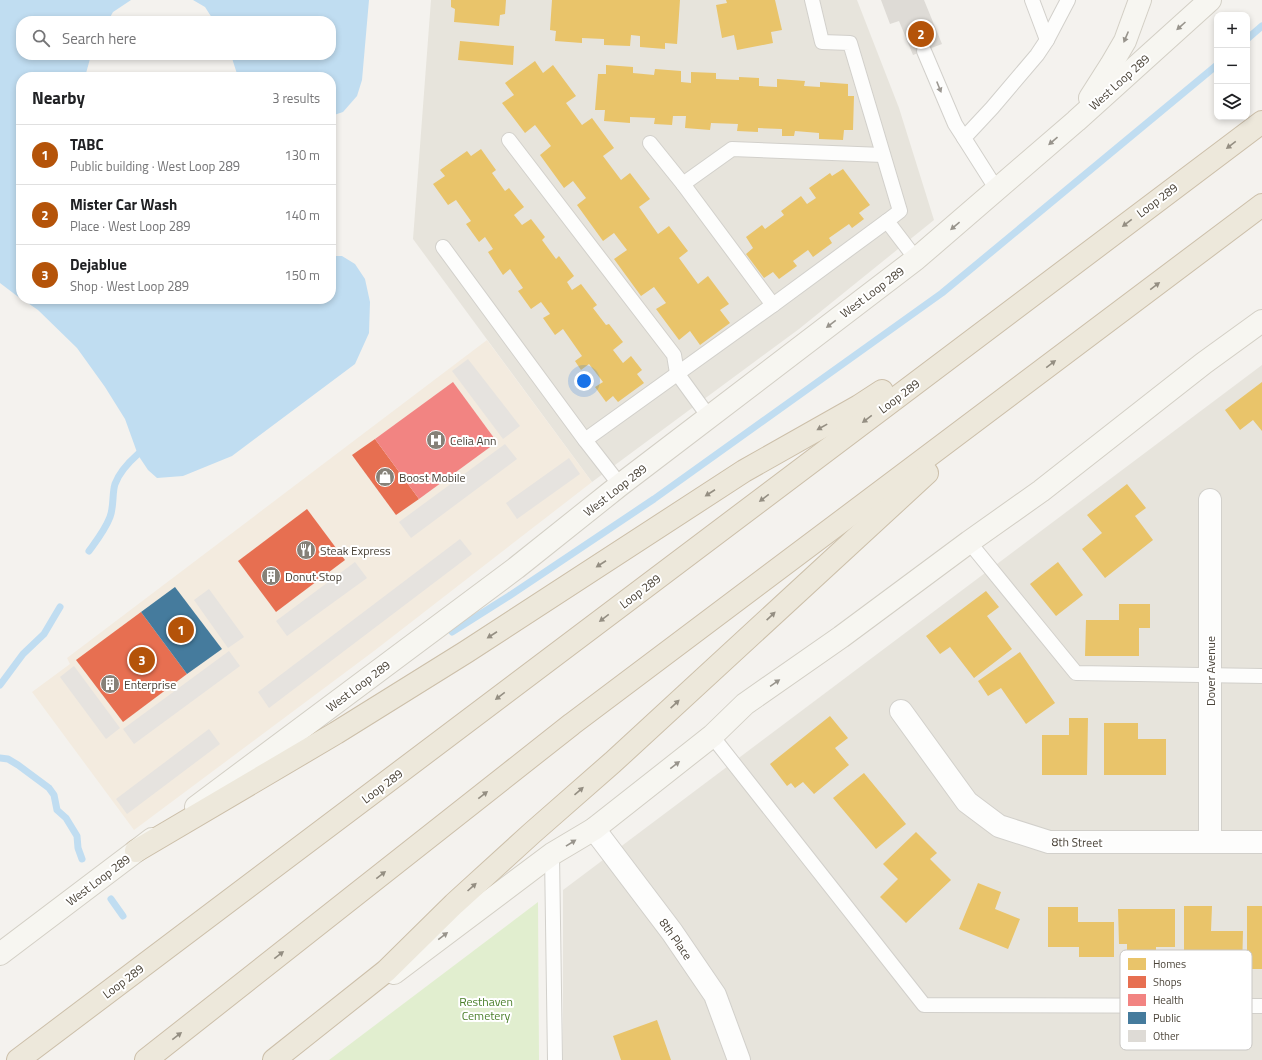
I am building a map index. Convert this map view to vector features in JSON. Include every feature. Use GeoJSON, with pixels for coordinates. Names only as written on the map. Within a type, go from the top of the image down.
{"type":"FeatureCollection","features":[{"type":"Feature","properties":{"kind":"highway","name":"Loop 289"},"geometry":{"type":"LineString","coordinates":[[18,1060],[1262,122]]}},
{"type":"Feature","properties":{"kind":"highway"},"geometry":{"type":"LineString","coordinates":[[146,1060],[572,724],[1262,205]]}},
{"type":"Feature","properties":{"kind":"highway"},"geometry":{"type":"LineString","coordinates":[[136,851],[369,713],[466,652],[744,471],[860,406],[1088,252]]}},
{"type":"Feature","properties":{"kind":"highway"},"geometry":{"type":"LineString","coordinates":[[274,1060],[386,971],[454,904],[532,832],[613,762],[1020,388]]}},
{"type":"Feature","properties":{"kind":"main road"},"geometry":{"type":"LineString","coordinates":[[1076,121],[1125,41],[1140,0]]}},
{"type":"Feature","properties":{"kind":"main road","name":"West Loop 289"},"geometry":{"type":"LineString","coordinates":[[0,954],[510,572],[620,485],[916,259],[998,190],[1210,0]]}},
{"type":"Feature","properties":{"kind":"main road"},"geometry":{"type":"LineString","coordinates":[[278,1060],[552,854],[594,829],[712,736],[745,704],[841,637],[969,542],[1041,491],[1204,363],[1262,321]]}},
{"type":"Feature","properties":{"kind":"street","name":"Dover Avenue"},"geometry":{"type":"LineString","coordinates":[[1210,500],[1210,842]]}},
{"type":"Feature","properties":{"kind":"street","name":"8th Street"},"geometry":{"type":"LineString","coordinates":[[901,711],[967,802],[1000,826],[1049,842],[1262,842]]}},
{"type":"Feature","properties":{"kind":"street","name":"8th Place"},"geometry":{"type":"LineString","coordinates":[[594,829],[672,932],[715,995],[739,1060]]}},
{"type":"Feature","properties":{"kind":"lane"},"geometry":{"type":"LineString","coordinates":[[585,440],[676,373],[773,305],[900,211],[850,42],[822,42],[812,0]]}},
{"type":"Feature","properties":{"kind":"lane"},"geometry":{"type":"LineString","coordinates":[[1032,0],[1047,40]]}},
{"type":"Feature","properties":{"kind":"lane"},"geometry":{"type":"LineString","coordinates":[[964,138],[1037,55],[1047,40],[1068,0]]}},
{"type":"Feature","properties":{"kind":"lane"},"geometry":{"type":"LineString","coordinates":[[924,51],[955,124],[998,190]]}},
{"type":"Feature","properties":{"kind":"lane"},"geometry":{"type":"LineString","coordinates":[[509,140],[674,355],[676,373],[709,417]]}},
{"type":"Feature","properties":{"kind":"lane"},"geometry":{"type":"LineString","coordinates":[[650,143],[683,184],[773,305]]}},
{"type":"Feature","properties":{"kind":"lane"},"geometry":{"type":"LineString","coordinates":[[683,184],[732,149],[883,155]]}},
{"type":"Feature","properties":{"kind":"lane"},"geometry":{"type":"LineString","coordinates":[[887,221],[916,259]]}},
{"type":"Feature","properties":{"kind":"lane"},"geometry":{"type":"LineString","coordinates":[[443,247],[585,440],[620,485]]}},
{"type":"Feature","properties":{"kind":"lane"},"geometry":{"type":"LineString","coordinates":[[969,542],[1076,673],[1262,676]]}},
{"type":"Feature","properties":{"kind":"lane"},"geometry":{"type":"LineString","coordinates":[[712,736],[924,1004],[1120,1005]]}},
{"type":"Feature","properties":{"kind":"lane"},"geometry":{"type":"LineString","coordinates":[[552,854],[555,1060]]}},
{"type":"Feature","properties":{"kind":"lane"},"geometry":{"type":"LineString","coordinates":[[1252,1006],[1262,1006]]}},
{"type":"Feature","properties":{"kind":"shaded area"},"geometry":{"type":"Polygon","coordinates":[[[431,0],[857,0],[899,108],[934,220],[799,329],[592,482],[413,239],[431,0]]]}},
{"type":"Feature","properties":{"kind":"shaded area"},"geometry":{"type":"Polygon","coordinates":[[[487,340],[592,482],[374,651],[134,830],[32,692],[70,664],[67,658],[487,340]]]}},
{"type":"Feature","properties":{"kind":"shaded area"},"geometry":{"type":"Polygon","coordinates":[[[468,359],[520,426],[503,439],[452,371],[468,359]]]}},
{"type":"Feature","properties":{"kind":"shaded area"},"geometry":{"type":"Polygon","coordinates":[[[1262,365],[1262,1060],[563,1060],[563,890],[1262,365]]]}},
{"type":"Feature","properties":{"kind":"shaded area"},"geometry":{"type":"Polygon","coordinates":[[[505,444],[517,459],[411,538],[399,522],[505,444]]]}},
{"type":"Feature","properties":{"kind":"shaded area"},"geometry":{"type":"Polygon","coordinates":[[[569,458],[580,474],[517,519],[506,503],[569,458]]]}},
{"type":"Feature","properties":{"kind":"shaded area"},"geometry":{"type":"Polygon","coordinates":[[[460,539],[472,554],[269,708],[258,692],[460,539]]]}},
{"type":"Feature","properties":{"kind":"shaded area"},"geometry":{"type":"Polygon","coordinates":[[[355,562],[367,578],[287,636],[276,621],[355,562]]]}},
{"type":"Feature","properties":{"kind":"shaded area"},"geometry":{"type":"Polygon","coordinates":[[[209,589],[244,637],[228,648],[194,600],[209,589]]]}},
{"type":"Feature","properties":{"kind":"shaded area"},"geometry":{"type":"Polygon","coordinates":[[[229,651],[240,666],[134,744],[123,729],[229,651]]]}},
{"type":"Feature","properties":{"kind":"shaded area"},"geometry":{"type":"Polygon","coordinates":[[[74,666],[120,728],[106,739],[60,677],[74,666]]]}},
{"type":"Feature","properties":{"kind":"shaded area"},"geometry":{"type":"Polygon","coordinates":[[[209,729],[220,744],[127,814],[116,799],[209,729]]]}},
{"type":"Feature","properties":{"kind":"green space","name":"Resthaven Cemetery"},"geometry":{"type":"Polygon","coordinates":[[[538,902],[539,1060],[329,1060],[538,902]]]}},
{"type":"Feature","properties":{"kind":"water"},"geometry":{"type":"Polygon","coordinates":[[[0,0],[131,0],[113,12],[111,16],[16,16],[16,60],[90,60],[86,72],[16,72],[16,295],[0,283],[0,0]]]}},
{"type":"Feature","properties":{"kind":"water"},"geometry":{"type":"Polygon","coordinates":[[[193,0],[369,0],[362,80],[357,96],[343,112],[336,114],[336,72],[236,72],[233,60],[336,60],[336,16],[211,16],[205,7],[193,0]]]}},
{"type":"Feature","properties":{"kind":"water"},"geometry":{"type":"Polygon","coordinates":[[[336,256],[342,256],[355,264],[365,279],[370,302],[369,333],[355,364],[232,456],[183,476],[157,478],[148,470],[138,455],[125,419],[105,387],[77,348],[38,310],[29,304],[336,304],[336,256]]]}},
{"type":"Feature","properties":{"kind":"building: Homes"},"geometry":{"type":"Polygon","coordinates":[[[451,0],[506,0],[505,14],[500,15],[499,26],[454,22],[455,9],[451,7],[451,0]]]}},
{"type":"Feature","properties":{"kind":"building: Homes"},"geometry":{"type":"Polygon","coordinates":[[[552,0],[680,0],[677,44],[665,43],[665,49],[640,47],[640,36],[631,35],[630,46],[604,45],[604,39],[582,38],[582,43],[555,41],[556,31],[550,30],[552,0]]]}},
{"type":"Feature","properties":{"kind":"building: Homes"},"geometry":{"type":"Polygon","coordinates":[[[726,0],[775,0],[782,30],[771,32],[773,43],[737,50],[734,35],[722,38],[716,5],[727,3],[726,0]]]}},
{"type":"Feature","properties":{"kind":"building: Homes"},"geometry":{"type":"Polygon","coordinates":[[[460,41],[514,46],[513,65],[458,60],[460,41]]]}},
{"type":"Feature","properties":{"kind":"building: Homes"},"geometry":{"type":"Polygon","coordinates":[[[535,61],[543,73],[553,65],[576,96],[566,103],[582,125],[592,118],[614,148],[603,156],[621,180],[630,173],[650,199],[639,207],[658,234],[669,226],[688,251],[679,258],[698,284],[708,276],[729,304],[720,310],[730,323],[700,345],[690,331],[679,340],[656,309],[666,303],[654,287],[641,296],[614,259],[627,250],[614,233],[603,241],[577,205],[586,198],[573,181],[564,188],[540,155],[551,146],[535,125],[525,133],[502,103],[514,95],[505,83],[535,61]]]}},
{"type":"Feature","properties":{"kind":"building: Homes"},"geometry":{"type":"Polygon","coordinates":[[[606,65],[633,67],[633,73],[654,75],[655,69],[681,71],[681,82],[691,83],[691,72],[716,73],[716,79],[739,80],[739,77],[759,78],[759,86],[777,87],[777,79],[805,81],[804,86],[820,87],[820,82],[848,84],[848,96],[854,96],[853,130],[844,130],[843,140],[819,139],[819,133],[795,131],[794,136],[782,136],[782,129],[758,128],[758,132],[737,131],[738,124],[711,123],[710,130],[685,128],[686,116],[673,116],[672,125],[654,124],[655,118],[630,117],[630,123],[604,121],[605,110],[595,110],[598,74],[606,74],[606,65]]]}},
{"type":"Feature","properties":{"kind":"building: Homes"},"geometry":{"type":"Polygon","coordinates":[[[481,149],[496,170],[492,173],[505,191],[509,188],[524,207],[514,215],[522,225],[531,219],[545,237],[542,240],[556,259],[559,256],[574,276],[567,282],[572,290],[581,284],[597,305],[593,308],[606,325],[609,324],[623,342],[613,350],[623,363],[631,356],[642,370],[637,374],[644,383],[618,402],[613,396],[606,402],[595,387],[603,382],[589,364],[581,370],[575,361],[582,356],[563,329],[555,335],[543,318],[550,314],[541,302],[531,309],[518,291],[523,288],[510,269],[503,275],[488,252],[493,249],[485,237],[479,242],[466,224],[471,221],[456,200],[448,205],[433,184],[445,176],[440,170],[467,151],[471,156],[481,149]]]}},
{"type":"Feature","properties":{"kind":"building: Homes"},"geometry":{"type":"Polygon","coordinates":[[[843,169],[870,205],[859,213],[864,219],[852,228],[849,224],[829,238],[832,243],[813,257],[808,250],[793,261],[797,266],[779,279],[773,272],[764,278],[746,254],[753,248],[746,237],[762,225],[765,229],[784,215],[781,211],[801,196],[807,204],[816,198],[809,188],[830,173],[832,176],[843,169]]]}},
{"type":"Feature","properties":{"kind":"building: Homes"},"geometry":{"type":"Polygon","coordinates":[[[1262,382],[1262,431],[1253,420],[1240,430],[1225,410],[1262,382]]]}},
{"type":"Feature","properties":{"kind":"building: Homes"},"geometry":{"type":"Polygon","coordinates":[[[1127,484],[1146,508],[1135,516],[1153,540],[1105,578],[1082,549],[1102,533],[1087,515],[1127,484]]]}},
{"type":"Feature","properties":{"kind":"building: Homes"},"geometry":{"type":"Polygon","coordinates":[[[1058,562],[1083,595],[1056,616],[1030,584],[1058,562]]]}},
{"type":"Feature","properties":{"kind":"building: Homes"},"geometry":{"type":"Polygon","coordinates":[[[986,591],[999,607],[987,616],[1012,649],[974,678],[950,647],[940,654],[926,636],[986,591]]]}},
{"type":"Feature","properties":{"kind":"building: Homes"},"geometry":{"type":"Polygon","coordinates":[[[1119,604],[1150,604],[1150,628],[1139,628],[1139,656],[1085,656],[1086,620],[1119,620],[1119,604]]]}},
{"type":"Feature","properties":{"kind":"building: Homes"},"geometry":{"type":"Polygon","coordinates":[[[1020,652],[1055,703],[1026,724],[1001,688],[988,696],[978,681],[1020,652]]]}},
{"type":"Feature","properties":{"kind":"building: Homes"},"geometry":{"type":"Polygon","coordinates":[[[830,716],[848,738],[835,748],[849,765],[814,794],[803,782],[795,788],[791,783],[787,786],[770,764],[830,716]]]}},
{"type":"Feature","properties":{"kind":"building: Homes"},"geometry":{"type":"Polygon","coordinates":[[[1069,718],[1088,718],[1087,775],[1042,775],[1042,735],[1069,735],[1069,718]]]}},
{"type":"Feature","properties":{"kind":"building: Homes"},"geometry":{"type":"Polygon","coordinates":[[[1104,723],[1138,723],[1138,739],[1166,739],[1166,775],[1104,775],[1104,723]]]}},
{"type":"Feature","properties":{"kind":"building: Homes"},"geometry":{"type":"Polygon","coordinates":[[[864,773],[906,824],[876,849],[833,798],[864,773]]]}},
{"type":"Feature","properties":{"kind":"building: Homes"},"geometry":{"type":"Polygon","coordinates":[[[916,832],[937,853],[930,859],[951,880],[906,923],[880,897],[898,879],[883,864],[916,832]]]}},
{"type":"Feature","properties":{"kind":"building: Homes"},"geometry":{"type":"Polygon","coordinates":[[[978,883],[1001,892],[995,909],[1020,919],[1008,949],[959,929],[978,883]]]}},
{"type":"Feature","properties":{"kind":"building: Homes"},"geometry":{"type":"Polygon","coordinates":[[[1184,906],[1212,906],[1211,931],[1243,931],[1243,950],[1184,950],[1184,906]]]}},
{"type":"Feature","properties":{"kind":"building: Homes"},"geometry":{"type":"Polygon","coordinates":[[[1247,906],[1262,906],[1262,969],[1252,969],[1252,950],[1247,950],[1247,906]]]}},
{"type":"Feature","properties":{"kind":"building: Homes"},"geometry":{"type":"Polygon","coordinates":[[[1048,907],[1078,907],[1078,922],[1114,922],[1114,957],[1079,957],[1079,947],[1048,947],[1048,907]]]}},
{"type":"Feature","properties":{"kind":"building: Homes"},"geometry":{"type":"Polygon","coordinates":[[[1118,909],[1175,909],[1175,947],[1156,947],[1156,950],[1127,950],[1127,944],[1119,944],[1118,909]]]}},
{"type":"Feature","properties":{"kind":"building: Homes"},"geometry":{"type":"Polygon","coordinates":[[[657,1020],[671,1060],[621,1060],[613,1036],[657,1020]]]}},
{"type":"Feature","properties":{"kind":"building: Shops","name":"Boost Mobile"},"geometry":{"type":"Polygon","coordinates":[[[375,439],[419,499],[396,515],[352,455],[375,439]]]}},
{"type":"Feature","properties":{"kind":"building: Shops"},"geometry":{"type":"Polygon","coordinates":[[[307,509],[345,560],[276,612],[238,561],[307,509]]]}},
{"type":"Feature","properties":{"kind":"building: Shops"},"geometry":{"type":"Polygon","coordinates":[[[141,612],[187,674],[123,722],[76,660],[141,612]]]}},
{"type":"Feature","properties":{"kind":"building: Health","name":"Celia Ann"},"geometry":{"type":"Polygon","coordinates":[[[453,382],[497,442],[419,499],[375,439],[453,382]]]}},
{"type":"Feature","properties":{"kind":"building: Public"},"geometry":{"type":"Polygon","coordinates":[[[175,587],[222,649],[187,674],[141,612],[175,587]]]}},
{"type":"Feature","properties":{"kind":"building: Other"},"geometry":{"type":"Polygon","coordinates":[[[881,0],[924,0],[942,44],[913,55],[899,21],[890,24],[881,0]]]}},
{"type":"Feature","properties":{"kind":"waterway"},"geometry":{"type":"LineString","coordinates":[[1250,36],[1262,26]]}},
{"type":"Feature","properties":{"kind":"waterway"},"geometry":{"type":"LineString","coordinates":[[452,632],[509,596],[654,499],[942,293],[1214,67]]}},
{"type":"Feature","properties":{"kind":"waterway"},"geometry":{"type":"LineString","coordinates":[[89,551],[108,522],[112,509],[114,488],[119,476],[138,454]]}},
{"type":"Feature","properties":{"kind":"waterway"},"geometry":{"type":"LineString","coordinates":[[0,685],[23,654],[44,634],[60,607]]}},
{"type":"Feature","properties":{"kind":"waterway"},"geometry":{"type":"LineString","coordinates":[[0,758],[8,759],[18,765],[49,788],[54,795],[57,810],[66,818],[77,836],[78,848],[82,859]]}},
{"type":"Feature","properties":{"kind":"waterway"},"geometry":{"type":"LineString","coordinates":[[111,899],[123,916]]}},
{"type":"Feature","properties":{"kind":"place","name":"Mister Car Wash"},"geometry":{"type":"Point","coordinates":[921,34]}},
{"type":"Feature","properties":{"kind":"place","name":"Celia Ann"},"geometry":{"type":"Point","coordinates":[436,440]}},
{"type":"Feature","properties":{"kind":"place","name":"Boost Mobile"},"geometry":{"type":"Point","coordinates":[385,477]}},
{"type":"Feature","properties":{"kind":"place","name":"Steak Express"},"geometry":{"type":"Point","coordinates":[306,550]}},
{"type":"Feature","properties":{"kind":"place","name":"Donut Stop"},"geometry":{"type":"Point","coordinates":[271,576]}},
{"type":"Feature","properties":{"kind":"place","name":"TABC"},"geometry":{"type":"Point","coordinates":[181,630]}},
{"type":"Feature","properties":{"kind":"place","name":"Dejablue"},"geometry":{"type":"Point","coordinates":[142,660]}},
{"type":"Feature","properties":{"kind":"place","name":"Enterprise"},"geometry":{"type":"Point","coordinates":[110,684]}}]}
